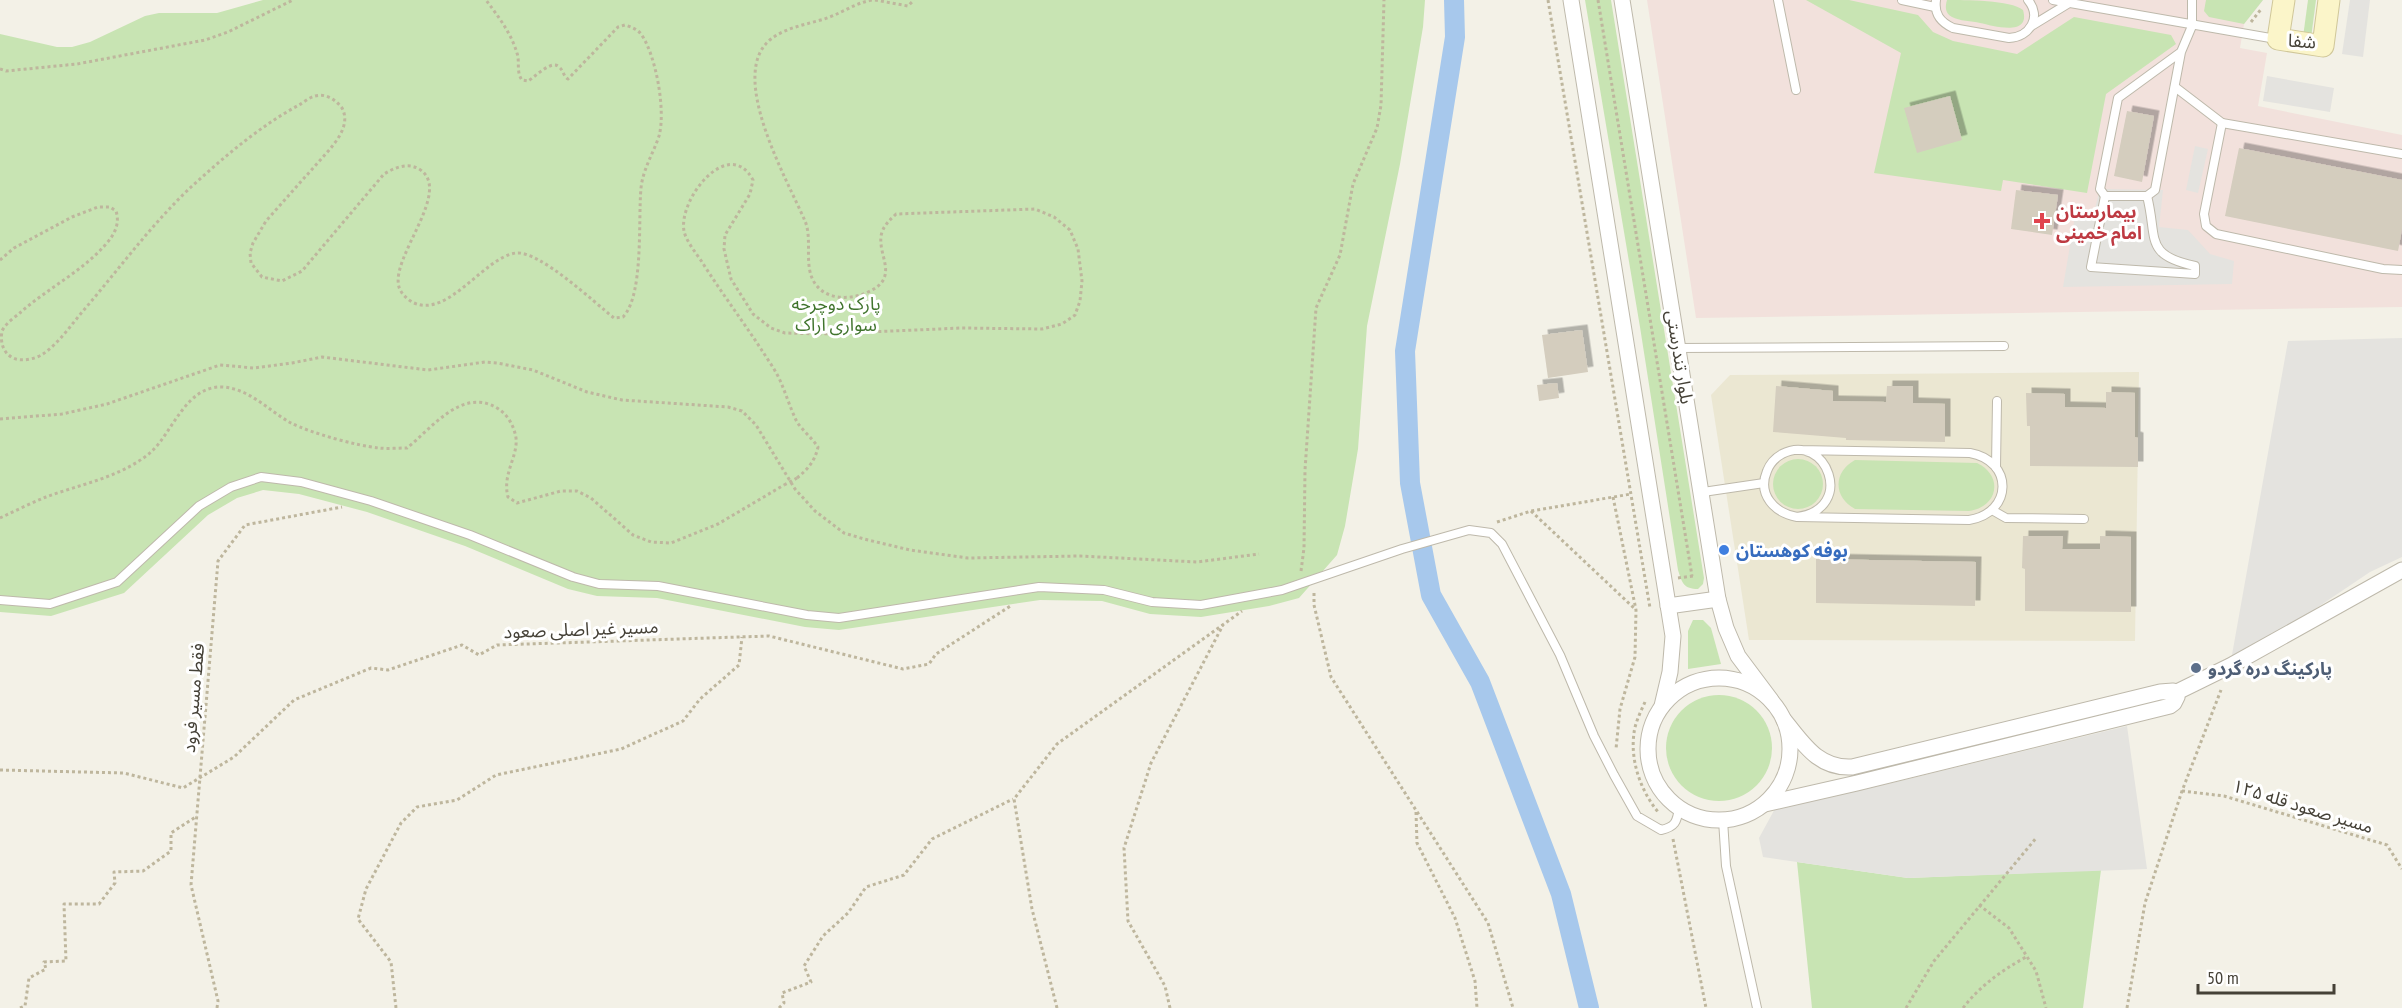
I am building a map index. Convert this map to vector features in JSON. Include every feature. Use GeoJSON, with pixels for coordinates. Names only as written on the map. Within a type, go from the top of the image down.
{"type":"FeatureCollection","features":[{"type":"Feature","properties":{"kind":"street"},"geometry":{"type":"LineString","coordinates":[[1571,0],[1673,636],[1670,672],[1662,706],[1651,727],[1648,749],[1652,772],[1662,792],[1679,808],[1700,817],[1723,820],[1745,815],[1765,804],[2170,706],[2175,702],[2175,693]]}},
{"type":"Feature","properties":{"kind":"street","name":"بلوار تندرستی"},"geometry":{"type":"LineString","coordinates":[[1622,0],[1718,599],[1726,628],[1738,656],[1771,700]]}},
{"type":"Feature","properties":{"kind":"street","name":"شفا"},"geometry":{"type":"LineString","coordinates":[[2284,0],[2278,39],[2323,46],[2329,0]]}},
{"type":"Feature","properties":{"kind":"street"},"geometry":{"type":"LineString","coordinates":[[1662,706],[1676,692],[1695,682],[1715,677],[1746,683],[1771,700],[1784,720],[1815,756],[1835,767],[1852,767],[2160,692],[2175,693],[2230,666],[2402,570]]}},
{"type":"Feature","properties":{"kind":"street"},"geometry":{"type":"LineString","coordinates":[[1668,606],[1718,599]]}},
{"type":"Feature","properties":{"kind":"street"},"geometry":{"type":"LineString","coordinates":[[1765,804],[1780,786],[1789,765],[1790,742],[1784,720]]}},
{"type":"Feature","properties":{"kind":"street"},"geometry":{"type":"LineString","coordinates":[[1852,767],[1848,775],[1857,783]]}},
{"type":"Feature","properties":{"kind":"lane"},"geometry":{"type":"LineString","coordinates":[[1778,0],[1796,90]]}},
{"type":"Feature","properties":{"kind":"lane"},"geometry":{"type":"LineString","coordinates":[[1902,0],[1936,4],[1938,17],[1944,24],[2009,38],[2018,38],[2027,33],[2033,25],[2069,3]]}},
{"type":"Feature","properties":{"kind":"lane"},"geometry":{"type":"LineString","coordinates":[[2028,0],[2035,15],[2033,25]]}},
{"type":"Feature","properties":{"kind":"lane"},"geometry":{"type":"LineString","coordinates":[[2053,0],[2192,26],[2278,39]]}},
{"type":"Feature","properties":{"kind":"lane"},"geometry":{"type":"LineString","coordinates":[[2105,196],[2147,196],[2155,190],[2181,52],[2192,26],[2192,0]]}},
{"type":"Feature","properties":{"kind":"lane"},"geometry":{"type":"LineString","coordinates":[[2147,196],[2152,214],[2154,240],[2160,253],[2175,262],[2195,266],[2195,274],[2091,267],[2105,196],[2100,189],[2118,98],[2181,52]]}},
{"type":"Feature","properties":{"kind":"lane"},"geometry":{"type":"LineString","coordinates":[[2175,87],[2222,123],[2402,154]]}},
{"type":"Feature","properties":{"kind":"lane"},"geometry":{"type":"LineString","coordinates":[[2222,123],[2204,214],[2206,226],[2216,234],[2383,269],[2402,270]]}},
{"type":"Feature","properties":{"kind":"lane"},"geometry":{"type":"LineString","coordinates":[[1679,348],[2004,346]]}},
{"type":"Feature","properties":{"kind":"lane"},"geometry":{"type":"LineString","coordinates":[[1996,467],[1989,459],[1970,453],[1798,450],[1788,452],[1771,463],[1764,483],[1770,503],[1777,510],[1797,517],[1969,520],[1979,518],[1992,510],[2001,497],[2003,487],[1996,467],[1997,401]]}},
{"type":"Feature","properties":{"kind":"lane"},"geometry":{"type":"LineString","coordinates":[[1797,517],[1817,511],[1824,504],[1831,484],[1825,464],[1818,457],[1798,450]]}},
{"type":"Feature","properties":{"kind":"lane"},"geometry":{"type":"LineString","coordinates":[[0,600],[50,604],[117,582],[199,506],[231,487],[261,477],[301,482],[371,501],[470,535],[573,578],[599,584],[658,586],[807,615],[839,618],[1039,587],[1104,590],[1152,602],[1201,605],[1266,594],[1402,549],[1469,530],[1491,533],[1502,544],[1560,655],[1594,736],[1637,816],[1661,830],[1671,828],[1677,821],[1679,808]]}},
{"type":"Feature","properties":{"kind":"lane"},"geometry":{"type":"LineString","coordinates":[[1702,492],[1764,483]]}},
{"type":"Feature","properties":{"kind":"lane"},"geometry":{"type":"LineString","coordinates":[[1992,510],[2006,518],[2084,519]]}},
{"type":"Feature","properties":{"kind":"lane"},"geometry":{"type":"LineString","coordinates":[[1723,820],[1726,866],[1757,1008]]}},
{"type":"Feature","properties":{"kind":"path"},"geometry":{"type":"LineString","coordinates":[[0,69],[6,71],[77,64],[205,40],[228,32],[293,0]]}},
{"type":"Feature","properties":{"kind":"path"},"geometry":{"type":"LineString","coordinates":[[0,260],[14,248],[98,207],[110,207],[116,211],[118,219],[116,230],[107,243],[87,263],[31,303],[3,330],[0,339],[3,350],[14,358],[28,360],[42,354],[60,339],[147,233],[191,187],[277,117],[315,96],[327,96],[337,102],[344,112],[345,123],[340,137],[258,232],[250,253],[250,263],[262,277],[282,281],[302,271],[384,174],[408,165],[418,169],[427,177],[429,190],[424,215],[404,255],[398,274],[399,288],[408,300],[423,306],[447,300],[505,257],[516,253],[527,254],[545,263],[614,318],[623,317],[629,310],[636,281],[642,181],[659,136],[662,120],[661,95],[646,46],[640,34],[626,25],[618,27],[568,80],[564,78],[560,67],[555,64],[550,65],[528,81],[522,80],[518,75],[518,55],[511,38],[486,0]]}},
{"type":"Feature","properties":{"kind":"path"},"geometry":{"type":"LineString","coordinates":[[0,518],[45,497],[88,484],[132,466],[152,451],[176,417],[192,400],[207,390],[221,387],[237,390],[259,401],[292,423],[334,438],[379,448],[407,448],[453,407],[470,402],[488,402],[502,411],[513,424],[517,440],[505,485],[508,497],[518,503],[561,491],[577,491],[591,498],[633,535],[651,542],[671,543],[718,524],[797,478],[815,458],[818,447],[799,426],[781,383],[762,350],[721,292],[684,233],[683,217],[690,198],[721,165],[734,163],[747,169],[753,180],[750,194],[725,235],[724,249],[731,279],[753,314],[771,328],[785,333],[820,334],[962,328],[1042,329],[1062,324],[1076,315],[1082,280],[1078,249],[1070,230],[1054,217],[1035,209],[896,214],[887,222],[881,234],[886,264],[885,276],[878,286],[851,297],[833,297],[820,290],[811,278],[807,226],[772,148],[756,99],[756,67],[760,52],[770,40],[787,30],[831,16],[857,2],[873,0],[909,6],[914,0]]}},
{"type":"Feature","properties":{"kind":"path"},"geometry":{"type":"LineString","coordinates":[[1294,586],[1302,566],[1304,548],[1305,470],[1316,308],[1340,255],[1353,184],[1377,128],[1381,105],[1384,0]]}},
{"type":"Feature","properties":{"kind":"path"},"geometry":{"type":"LineString","coordinates":[[1548,0],[1652,618]]}},
{"type":"Feature","properties":{"kind":"path"},"geometry":{"type":"LineString","coordinates":[[1598,0],[1692,576]]}},
{"type":"Feature","properties":{"kind":"path"},"geometry":{"type":"LineString","coordinates":[[2251,22],[2263,7]]}},
{"type":"Feature","properties":{"kind":"path"},"geometry":{"type":"LineString","coordinates":[[0,419],[62,414],[107,404],[220,365],[254,368],[322,357],[428,370],[486,362],[497,363],[533,370],[587,392],[622,400],[728,407],[742,411],[756,424],[795,489],[815,511],[838,530],[864,539],[910,550],[968,558],[1080,556],[1197,562],[1258,554]]}},
{"type":"Feature","properties":{"kind":"path"},"geometry":{"type":"LineString","coordinates":[[1469,530],[1531,511],[1613,497],[1636,610],[1635,657],[1620,709],[1614,775]]}},
{"type":"Feature","properties":{"kind":"path","name":"فقط مسیر فرود"},"geometry":{"type":"LineString","coordinates":[[217,1008],[218,1001],[191,885],[218,561],[245,525],[371,501]]}},
{"type":"Feature","properties":{"kind":"path"},"geometry":{"type":"LineString","coordinates":[[1531,511],[1636,610]]}},
{"type":"Feature","properties":{"kind":"path"},"geometry":{"type":"LineString","coordinates":[[1665,580],[1715,573]]}},
{"type":"Feature","properties":{"kind":"path"},"geometry":{"type":"LineString","coordinates":[[1314,579],[1314,605],[1331,677],[1488,923],[1513,1008]]}},
{"type":"Feature","properties":{"kind":"path","name":"مسیر غیر اصلی صعود"},"geometry":{"type":"LineString","coordinates":[[0,770],[124,773],[183,788],[234,757],[294,700],[371,668],[388,670],[462,645],[479,655],[497,645],[769,636],[903,669],[929,664],[936,654],[1039,587]]}},
{"type":"Feature","properties":{"kind":"path"},"geometry":{"type":"LineString","coordinates":[[779,1008],[784,1003],[782,993],[811,982],[804,966],[823,936],[848,913],[866,887],[904,875],[932,839],[1014,799],[1058,744],[1266,594]]}},
{"type":"Feature","properties":{"kind":"path"},"geometry":{"type":"LineString","coordinates":[[1170,1008],[1165,986],[1128,921],[1124,848],[1151,763],[1224,624]]}},
{"type":"Feature","properties":{"kind":"path"},"geometry":{"type":"LineString","coordinates":[[396,1008],[391,962],[358,919],[366,889],[401,823],[417,807],[457,800],[496,775],[621,749],[683,721],[700,699],[739,665],[742,637]]}},
{"type":"Feature","properties":{"kind":"path"},"geometry":{"type":"LineString","coordinates":[[2127,1008],[2145,903],[2182,791],[2230,666]]}},
{"type":"Feature","properties":{"kind":"path"},"geometry":{"type":"LineString","coordinates":[[1646,698],[1634,733],[1635,768],[1651,803],[1671,828],[1706,1008]]}},
{"type":"Feature","properties":{"kind":"path","name":"مسیر صعود قله ۱۲۵"},"geometry":{"type":"LineString","coordinates":[[2182,791],[2224,796],[2387,845],[2402,869]]}},
{"type":"Feature","properties":{"kind":"path"},"geometry":{"type":"LineString","coordinates":[[1014,799],[1032,909],[1057,1008]]}},
{"type":"Feature","properties":{"kind":"path"},"geometry":{"type":"LineString","coordinates":[[1416,810],[1417,843],[1455,918],[1475,981],[1477,1008]]}},
{"type":"Feature","properties":{"kind":"path"},"geometry":{"type":"LineString","coordinates":[[20,1008],[25,1006],[29,978],[46,969],[44,962],[66,961],[64,904],[99,904],[115,883],[114,872],[143,871],[171,851],[171,833],[197,816]]}},
{"type":"Feature","properties":{"kind":"path"},"geometry":{"type":"LineString","coordinates":[[1906,1008],[1934,961],[2037,837]]}},
{"type":"Feature","properties":{"kind":"path"},"geometry":{"type":"LineString","coordinates":[[1979,905],[2009,928],[2036,971],[2046,1008]]}},
{"type":"Feature","properties":{"kind":"path"},"geometry":{"type":"LineString","coordinates":[[1963,1008],[1977,990],[1999,973],[2027,957]]}},
{"type":"Feature","properties":{"kind":"shaded area","name":"بیمارستان امام خمینی"},"geometry":{"type":"Polygon","coordinates":[[[1647,0],[2263,0],[2244,24],[2240,48],[2267,53],[2258,106],[2402,135],[2402,307],[1696,318],[1647,0]]]}},
{"type":"Feature","properties":{"kind":"shaded area"},"geometry":{"type":"Polygon","coordinates":[[[2350,0],[2370,0],[2363,57],[2342,54],[2350,0]]]}},
{"type":"Feature","properties":{"kind":"shaded area"},"geometry":{"type":"Polygon","coordinates":[[[2267,76],[2334,88],[2330,112],[2263,101],[2267,76]]]}},
{"type":"Feature","properties":{"kind":"shaded area"},"geometry":{"type":"Polygon","coordinates":[[[2195,146],[2208,149],[2198,193],[2186,190],[2195,146]]]}},
{"type":"Feature","properties":{"kind":"shaded area"},"geometry":{"type":"Polygon","coordinates":[[[2100,189],[2163,190],[2159,227],[2188,230],[2210,254],[2234,261],[2232,284],[2063,287],[2075,216],[2095,208],[2100,189]]]}},
{"type":"Feature","properties":{"kind":"shaded area"},"geometry":{"type":"Polygon","coordinates":[[[2402,338],[2402,557],[2370,572],[2230,666],[2288,341],[2402,338]]]}},
{"type":"Feature","properties":{"kind":"shaded area"},"geometry":{"type":"Polygon","coordinates":[[[2139,372],[2135,641],[1749,640],[1711,395],[1730,375],[2139,372]]]}},
{"type":"Feature","properties":{"kind":"shaded area"},"geometry":{"type":"Polygon","coordinates":[[[2127,726],[2147,869],[1908,878],[1763,857],[1759,838],[1777,805],[1811,801],[1896,782],[2127,726]]]}},
{"type":"Feature","properties":{"kind":"green space","name":"پارک دوچرخه سواری اراک"},"geometry":{"type":"Polygon","coordinates":[[[263,0],[1425,0],[1423,27],[1400,164],[1367,326],[1358,449],[1345,526],[1337,555],[1299,598],[1269,606],[1201,617],[1150,614],[1102,601],[1040,600],[839,630],[805,627],[657,598],[597,596],[568,589],[465,546],[367,512],[299,494],[263,490],[237,498],[208,515],[124,593],[51,616],[0,612],[0,34],[57,47],[72,47],[90,42],[145,16],[159,13],[217,13],[263,0]]]}},
{"type":"Feature","properties":{"kind":"green space"},"geometry":{"type":"Polygon","coordinates":[[[1585,0],[1611,0],[1704,578],[1703,584],[1698,589],[1684,584],[1678,570],[1585,0]]]}},
{"type":"Feature","properties":{"kind":"green space"},"geometry":{"type":"Polygon","coordinates":[[[1806,0],[1849,0],[1918,15],[1933,32],[1953,41],[2017,54],[2074,17],[2171,35],[2176,44],[2106,94],[2087,193],[2003,180],[2001,191],[1874,173],[1901,53],[1806,0]]]}},
{"type":"Feature","properties":{"kind":"green space"},"geometry":{"type":"Polygon","coordinates":[[[1947,0],[2009,4],[2023,10],[2024,18],[2022,24],[2010,28],[1958,19],[1947,12],[1947,0]]]}},
{"type":"Feature","properties":{"kind":"green space"},"geometry":{"type":"Polygon","coordinates":[[[2206,0],[2263,0],[2244,24],[2209,17],[2204,11],[2206,0]]]}},
{"type":"Feature","properties":{"kind":"green space"},"geometry":{"type":"Polygon","coordinates":[[[2308,0],[2316,0],[2311,38],[2303,37],[2308,0]]]}},
{"type":"Feature","properties":{"kind":"green space"},"geometry":{"type":"Polygon","coordinates":[[[1793,459],[1803,459],[1816,466],[1823,479],[1823,489],[1816,502],[1803,509],[1793,509],[1784,505],[1777,498],[1773,489],[1773,479],[1777,470],[1784,463],[1793,459]]]}},
{"type":"Feature","properties":{"kind":"green space"},"geometry":{"type":"Polygon","coordinates":[[[1855,460],[1977,463],[1991,475],[1994,490],[1986,504],[1969,511],[1855,509],[1843,498],[1838,484],[1843,471],[1855,460]]]}},
{"type":"Feature","properties":{"kind":"green space"},"geometry":{"type":"Polygon","coordinates":[[[1693,620],[1703,620],[1711,628],[1721,664],[1688,669],[1688,631],[1693,620]]]}},
{"type":"Feature","properties":{"kind":"green space"},"geometry":{"type":"Polygon","coordinates":[[[1719,695],[1739,699],[1756,711],[1768,728],[1772,748],[1768,768],[1756,785],[1739,797],[1719,801],[1699,797],[1682,785],[1670,768],[1666,748],[1670,728],[1682,711],[1699,699],[1719,695]]]}},
{"type":"Feature","properties":{"kind":"green space"},"geometry":{"type":"Polygon","coordinates":[[[1797,862],[1908,878],[2101,870],[2083,1008],[1812,1008],[1797,862]]]}},
{"type":"Feature","properties":{"kind":"building"},"geometry":{"type":"Polygon","coordinates":[[[1950,96],[1962,140],[1917,153],[1904,108],[1950,96]]]}},
{"type":"Feature","properties":{"kind":"building"},"geometry":{"type":"Polygon","coordinates":[[[2127,111],[2154,116],[2142,182],[2114,176],[2127,111]]]}},
{"type":"Feature","properties":{"kind":"building"},"geometry":{"type":"Polygon","coordinates":[[[2239,148],[2402,180],[2402,229],[2398,251],[2225,216],[2239,148]]]}},
{"type":"Feature","properties":{"kind":"building"},"geometry":{"type":"Polygon","coordinates":[[[2016,190],[2058,195],[2052,235],[2011,229],[2016,190]]]}},
{"type":"Feature","properties":{"kind":"building"},"geometry":{"type":"Polygon","coordinates":[[[1582,330],[1588,372],[1548,378],[1542,335],[1582,330]]]}},
{"type":"Feature","properties":{"kind":"building"},"geometry":{"type":"Polygon","coordinates":[[[1557,383],[1559,398],[1539,401],[1537,385],[1557,383]]]}},
{"type":"Feature","properties":{"kind":"building"},"geometry":{"type":"Polygon","coordinates":[[[1776,386],[1833,391],[1833,401],[1886,402],[1887,386],[1913,386],[1913,403],[1945,404],[1945,442],[1846,440],[1846,438],[1773,432],[1776,386]]]}},
{"type":"Feature","properties":{"kind":"building"},"geometry":{"type":"Polygon","coordinates":[[[2106,392],[2135,393],[2138,467],[2030,466],[2030,426],[2027,426],[2026,393],[2065,394],[2065,407],[2106,408],[2106,392]]]}},
{"type":"Feature","properties":{"kind":"building"},"geometry":{"type":"Polygon","coordinates":[[[2023,536],[2063,536],[2062,549],[2100,549],[2100,536],[2131,537],[2131,612],[2025,611],[2025,569],[2022,568],[2023,536]]]}},
{"type":"Feature","properties":{"kind":"building"},"geometry":{"type":"Polygon","coordinates":[[[1816,559],[1976,562],[1975,606],[1816,603],[1816,559]]]}},
{"type":"Feature","properties":{"kind":"waterway"},"geometry":{"type":"LineString","coordinates":[[1454,0],[1455,37],[1405,351],[1410,483],[1431,595],[1480,682],[1561,894],[1589,1008]]}},
{"type":"Feature","properties":{"kind":"place","name":"بیمارستان امام خمینی"},"geometry":{"type":"Point","coordinates":[2042,221]}},
{"type":"Feature","properties":{"kind":"place","name":"بوفه کوهستان"},"geometry":{"type":"Point","coordinates":[1724,550]}},
{"type":"Feature","properties":{"kind":"place","name":"پارکینگ دره گردو"},"geometry":{"type":"Point","coordinates":[2196,668]}}]}
